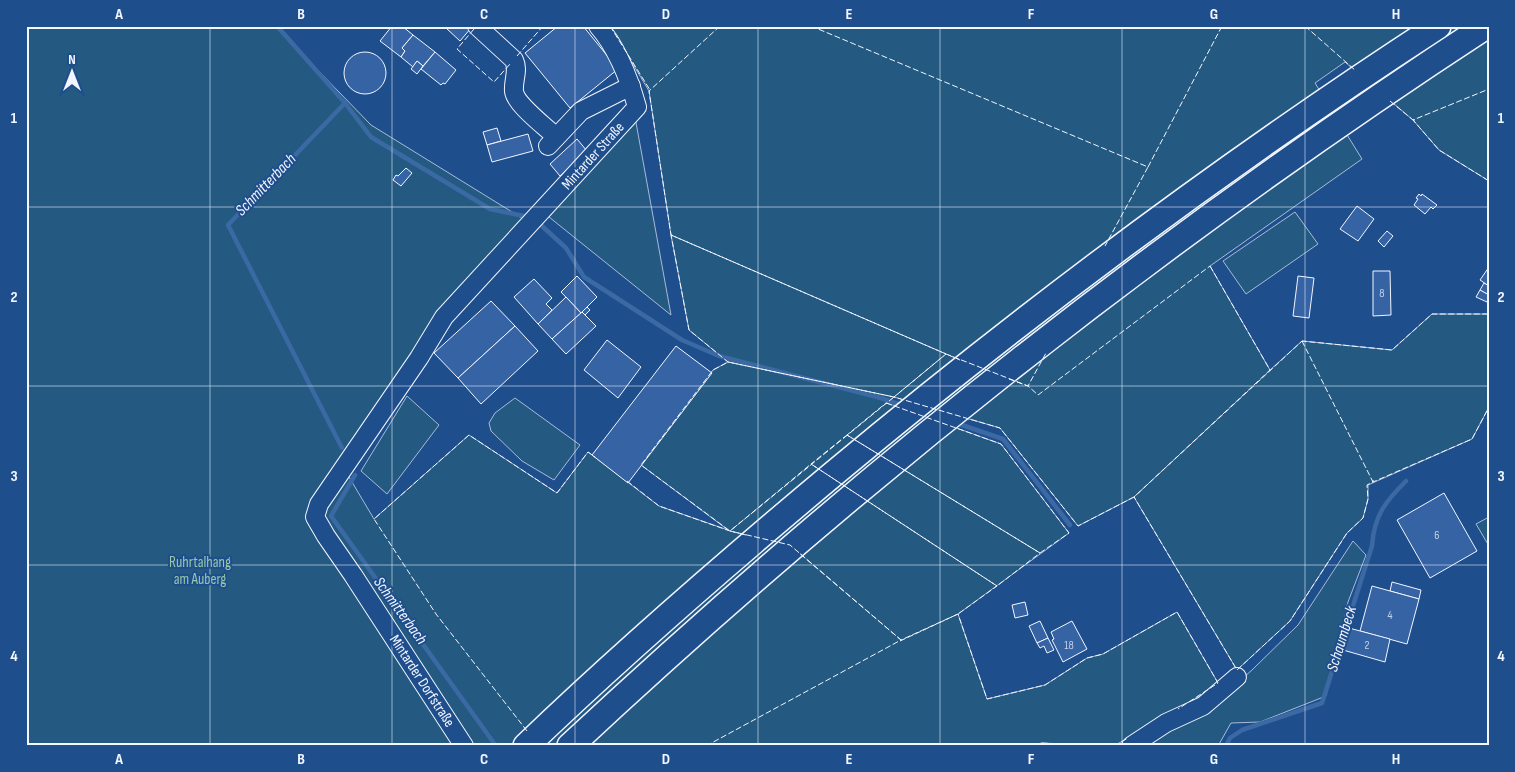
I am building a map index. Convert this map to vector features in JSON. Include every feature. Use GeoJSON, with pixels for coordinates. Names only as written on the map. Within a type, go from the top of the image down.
{"type":"FeatureCollection","features":[{"type":"Feature","properties":{"kind":"highway"},"geometry":{"type":"LineString","coordinates":[[526,746],[704,584],[863,449],[966,366],[1146,229],[1238,163],[1438,26]]}},
{"type":"Feature","properties":{"kind":"highway"},"geometry":{"type":"LineString","coordinates":[[570,746],[646,675],[780,556],[895,459],[1072,318],[1254,184],[1354,114],[1486,26]]}},
{"type":"Feature","properties":{"kind":"lane"},"geometry":{"type":"LineString","coordinates":[[477,26],[514,60],[517,69],[514,91],[517,100],[552,141],[581,111],[631,86]]}},
{"type":"Feature","properties":{"kind":"lane","name":"Mintarder Straße"},"geometry":{"type":"LineString","coordinates":[[315,517],[319,504],[404,381],[444,317],[637,107],[631,86],[612,46],[598,26]]}},
{"type":"Feature","properties":{"kind":"lane","name":"Mintarder Dorfstraße"},"geometry":{"type":"LineString","coordinates":[[315,517],[319,526],[464,746]]}},
{"type":"Feature","properties":{"kind":"lane"},"geometry":{"type":"LineString","coordinates":[[1131,746],[1166,723],[1203,706],[1237,678]]}},
{"type":"Feature","properties":{"kind":"green space","name":"Ruhrtalhang am Auberg"},"geometry":{"type":"Polygon","coordinates":[[[26,26],[275,26],[371,125],[525,220],[348,455],[349,477],[374,519],[469,435],[557,493],[588,452],[659,506],[728,530],[641,465],[713,370],[728,362],[689,330],[671,235],[649,91],[610,26],[1489,26],[1489,181],[1439,150],[1413,120],[1345,62],[1315,83],[1362,159],[1210,266],[1270,370],[1302,341],[1392,350],[1432,314],[1489,314],[1489,407],[1472,439],[1368,485],[1368,499],[1363,518],[1347,533],[1290,621],[1237,670],[1134,497],[1078,526],[1000,428],[894,397],[887,403],[1001,444],[1069,533],[958,614],[987,699],[1045,685],[1087,658],[1103,654],[1177,612],[1218,683],[1200,696],[1114,746],[1041,743],[1034,746],[26,746],[26,26]]]}},
{"type":"Feature","properties":{"kind":"green space"},"geometry":{"type":"Polygon","coordinates":[[[635,117],[671,315],[549,217],[568,192],[635,117]]]}},
{"type":"Feature","properties":{"kind":"green space"},"geometry":{"type":"Polygon","coordinates":[[[1295,212],[1318,244],[1246,294],[1223,261],[1295,212]]]}},
{"type":"Feature","properties":{"kind":"green space"},"geometry":{"type":"Polygon","coordinates":[[[407,396],[439,425],[387,494],[361,471],[407,396]]]}},
{"type":"Feature","properties":{"kind":"green space"},"geometry":{"type":"Polygon","coordinates":[[[515,398],[580,445],[554,480],[522,461],[491,431],[489,423],[495,413],[515,398]]]}},
{"type":"Feature","properties":{"kind":"green space"},"geometry":{"type":"Polygon","coordinates":[[[1489,517],[1489,546],[1476,524],[1489,517]]]}},
{"type":"Feature","properties":{"kind":"green space"},"geometry":{"type":"Polygon","coordinates":[[[1353,541],[1366,555],[1348,602],[1326,696],[1260,722],[1231,723],[1218,746],[1139,746],[1206,711],[1252,670],[1298,625],[1353,541]]]}},
{"type":"Feature","properties":{"kind":"building"},"geometry":{"type":"Polygon","coordinates":[[[392,26],[402,26],[413,35],[402,48],[405,51],[401,57],[380,41],[392,26]]]}},
{"type":"Feature","properties":{"kind":"building"},"geometry":{"type":"Polygon","coordinates":[[[447,26],[469,26],[471,28],[460,41],[446,28],[447,26]]]}},
{"type":"Feature","properties":{"kind":"building"},"geometry":{"type":"Polygon","coordinates":[[[558,26],[583,26],[618,69],[570,108],[525,53],[558,26]]]}},
{"type":"Feature","properties":{"kind":"building"},"geometry":{"type":"Polygon","coordinates":[[[413,35],[435,52],[423,66],[417,61],[413,67],[401,57],[405,51],[402,48],[413,35]]]}},
{"type":"Feature","properties":{"kind":"building"},"geometry":{"type":"Polygon","coordinates":[[[361,52],[369,52],[380,58],[386,73],[380,88],[369,94],[361,94],[350,88],[344,77],[344,69],[350,58],[361,52]]]}},
{"type":"Feature","properties":{"kind":"building"},"geometry":{"type":"Polygon","coordinates":[[[435,52],[456,70],[445,84],[441,85],[421,69],[435,52]]]}},
{"type":"Feature","properties":{"kind":"building"},"geometry":{"type":"Polygon","coordinates":[[[417,61],[423,66],[417,74],[411,69],[417,61]]]}},
{"type":"Feature","properties":{"kind":"building"},"geometry":{"type":"Polygon","coordinates":[[[497,128],[501,141],[487,145],[483,132],[497,128]]]}},
{"type":"Feature","properties":{"kind":"building"},"geometry":{"type":"Polygon","coordinates":[[[528,134],[533,151],[492,162],[487,145],[528,134]]]}},
{"type":"Feature","properties":{"kind":"building"},"geometry":{"type":"Polygon","coordinates":[[[577,139],[587,151],[560,176],[550,164],[577,139]]]}},
{"type":"Feature","properties":{"kind":"building"},"geometry":{"type":"Polygon","coordinates":[[[406,168],[412,173],[401,186],[393,180],[396,175],[398,176],[406,168]]]}},
{"type":"Feature","properties":{"kind":"building"},"geometry":{"type":"Polygon","coordinates":[[[1419,194],[1421,196],[1422,194],[1437,205],[1433,209],[1431,207],[1425,214],[1414,205],[1419,194]]]}},
{"type":"Feature","properties":{"kind":"building"},"geometry":{"type":"Polygon","coordinates":[[[1357,206],[1374,219],[1358,241],[1340,229],[1357,206]]]}},
{"type":"Feature","properties":{"kind":"building"},"geometry":{"type":"Polygon","coordinates":[[[1387,231],[1393,236],[1384,247],[1378,241],[1387,231]]]}},
{"type":"Feature","properties":{"kind":"building"},"geometry":{"type":"Polygon","coordinates":[[[1489,267],[1489,286],[1480,280],[1489,267]]]}},
{"type":"Feature","properties":{"kind":"building"},"geometry":{"type":"Polygon","coordinates":[[[1373,271],[1390,271],[1391,315],[1373,316],[1373,271]]]}},
{"type":"Feature","properties":{"kind":"building"},"geometry":{"type":"Polygon","coordinates":[[[577,276],[597,297],[581,313],[561,292],[577,276]]]}},
{"type":"Feature","properties":{"kind":"building"},"geometry":{"type":"Polygon","coordinates":[[[1298,276],[1314,278],[1309,318],[1293,316],[1298,276]]]}},
{"type":"Feature","properties":{"kind":"building"},"geometry":{"type":"Polygon","coordinates":[[[534,279],[552,298],[546,304],[552,310],[538,324],[514,297],[534,279]]]}},
{"type":"Feature","properties":{"kind":"building"},"geometry":{"type":"Polygon","coordinates":[[[1484,283],[1489,286],[1489,295],[1480,290],[1484,283]]]}},
{"type":"Feature","properties":{"kind":"building"},"geometry":{"type":"Polygon","coordinates":[[[1480,290],[1489,295],[1487,302],[1476,297],[1480,290]]]}},
{"type":"Feature","properties":{"kind":"building"},"geometry":{"type":"Polygon","coordinates":[[[566,297],[581,313],[552,339],[538,324],[566,297]]]}},
{"type":"Feature","properties":{"kind":"building"},"geometry":{"type":"Polygon","coordinates":[[[491,301],[515,326],[458,378],[434,353],[491,301]]]}},
{"type":"Feature","properties":{"kind":"building"},"geometry":{"type":"Polygon","coordinates":[[[587,307],[590,310],[585,315],[582,312],[587,307]]]}},
{"type":"Feature","properties":{"kind":"building"},"geometry":{"type":"Polygon","coordinates":[[[582,312],[596,326],[566,354],[552,339],[582,312]]]}},
{"type":"Feature","properties":{"kind":"building"},"geometry":{"type":"Polygon","coordinates":[[[515,326],[538,351],[481,404],[458,378],[515,326]]]}},
{"type":"Feature","properties":{"kind":"building"},"geometry":{"type":"Polygon","coordinates":[[[607,340],[641,367],[618,398],[584,370],[607,340]]]}},
{"type":"Feature","properties":{"kind":"building"},"geometry":{"type":"Polygon","coordinates":[[[676,346],[712,373],[628,483],[592,455],[676,346]]]}},
{"type":"Feature","properties":{"kind":"building"},"geometry":{"type":"Polygon","coordinates":[[[1444,493],[1477,551],[1430,578],[1397,520],[1444,493]]]}},
{"type":"Feature","properties":{"kind":"building"},"geometry":{"type":"Polygon","coordinates":[[[1392,582],[1421,590],[1419,599],[1390,591],[1392,582]]]}},
{"type":"Feature","properties":{"kind":"building"},"geometry":{"type":"Polygon","coordinates":[[[1372,586],[1419,599],[1407,644],[1360,631],[1372,586]]]}},
{"type":"Feature","properties":{"kind":"building"},"geometry":{"type":"Polygon","coordinates":[[[1025,602],[1028,615],[1015,618],[1012,605],[1025,602]]]}},
{"type":"Feature","properties":{"kind":"building"},"geometry":{"type":"Polygon","coordinates":[[[1040,621],[1048,638],[1037,643],[1029,626],[1040,621]]]}},
{"type":"Feature","properties":{"kind":"building"},"geometry":{"type":"Polygon","coordinates":[[[1072,621],[1087,649],[1063,662],[1052,640],[1054,639],[1051,632],[1072,621]]]}},
{"type":"Feature","properties":{"kind":"building"},"geometry":{"type":"Polygon","coordinates":[[[1349,628],[1390,639],[1385,662],[1343,650],[1349,628]]]}},
{"type":"Feature","properties":{"kind":"building"},"geometry":{"type":"Polygon","coordinates":[[[1048,638],[1054,650],[1047,653],[1044,646],[1040,648],[1037,643],[1048,638]]]}},
{"type":"Feature","properties":{"kind":"waterway","name":"Schmitterbach"},"geometry":{"type":"LineString","coordinates":[[277,26],[345,103],[228,225],[342,448]]}},
{"type":"Feature","properties":{"kind":"waterway"},"geometry":{"type":"LineString","coordinates":[[345,103],[371,137],[490,209],[524,216]]}},
{"type":"Feature","properties":{"kind":"waterway"},"geometry":{"type":"LineString","coordinates":[[542,226],[566,248],[584,277],[682,340],[719,356],[881,398],[904,406]]}},
{"type":"Feature","properties":{"kind":"waterway"},"geometry":{"type":"LineString","coordinates":[[956,423],[1003,439],[1070,525]]}},
{"type":"Feature","properties":{"kind":"waterway","name":"Schmitterbach"},"geometry":{"type":"LineString","coordinates":[[355,475],[331,516],[496,746]]}},
{"type":"Feature","properties":{"kind":"waterway","name":"Schaumbeck"},"geometry":{"type":"LineString","coordinates":[[1226,746],[1230,738],[1242,730],[1322,703],[1372,546],[1378,517],[1387,502],[1406,481]]}},
{"type":"Feature","properties":{"kind":"fence"},"geometry":{"type":"LineString","coordinates":[[517,56],[543,26]]}},
{"type":"Feature","properties":{"kind":"fence"},"geometry":{"type":"LineString","coordinates":[[610,26],[650,90]]}},
{"type":"Feature","properties":{"kind":"fence"},"geometry":{"type":"LineString","coordinates":[[720,26],[649,91],[671,235],[960,360]]}},
{"type":"Feature","properties":{"kind":"fence"},"geometry":{"type":"LineString","coordinates":[[811,26],[1148,167],[1105,246]]}},
{"type":"Feature","properties":{"kind":"fence"},"geometry":{"type":"LineString","coordinates":[[1148,167],[1222,26]]}},
{"type":"Feature","properties":{"kind":"fence"},"geometry":{"type":"LineString","coordinates":[[1305,26],[1356,71]]}},
{"type":"Feature","properties":{"kind":"fence"},"geometry":{"type":"LineString","coordinates":[[474,29],[457,49],[494,82],[510,64]]}},
{"type":"Feature","properties":{"kind":"fence"},"geometry":{"type":"LineString","coordinates":[[1390,101],[1413,120],[1489,89]]}},
{"type":"Feature","properties":{"kind":"fence"},"geometry":{"type":"LineString","coordinates":[[1415,120],[1413,120],[1439,150],[1489,181]]}},
{"type":"Feature","properties":{"kind":"fence"},"geometry":{"type":"LineString","coordinates":[[671,235],[946,354],[894,397],[728,362],[689,330],[671,235]]}},
{"type":"Feature","properties":{"kind":"fence"},"geometry":{"type":"LineString","coordinates":[[1210,266],[1270,370],[1134,497],[1078,526],[1000,428],[894,397],[946,354],[1028,386],[1038,395],[1210,266]]}},
{"type":"Feature","properties":{"kind":"fence"},"geometry":{"type":"LineString","coordinates":[[1302,342],[1392,350],[1432,314],[1489,314]]}},
{"type":"Feature","properties":{"kind":"fence"},"geometry":{"type":"LineString","coordinates":[[1302,341],[1373,482],[1367,485],[1368,499],[1363,518],[1347,533],[1290,621],[1237,670],[1134,497],[1302,341]]}},
{"type":"Feature","properties":{"kind":"fence"},"geometry":{"type":"LineString","coordinates":[[1009,379],[1028,386],[1046,353]]}},
{"type":"Feature","properties":{"kind":"fence"},"geometry":{"type":"LineString","coordinates":[[728,362],[894,397],[730,531],[641,465],[713,370],[728,362]]}},
{"type":"Feature","properties":{"kind":"fence"},"geometry":{"type":"LineString","coordinates":[[886,403],[1001,444],[1069,533],[1040,553],[847,435],[886,403]]}},
{"type":"Feature","properties":{"kind":"fence"},"geometry":{"type":"LineString","coordinates":[[1373,480],[1373,482],[1472,439],[1489,407]]}},
{"type":"Feature","properties":{"kind":"fence"},"geometry":{"type":"LineString","coordinates":[[527,731],[436,614],[374,519],[469,435],[557,493],[588,452],[595,457]]}},
{"type":"Feature","properties":{"kind":"fence"},"geometry":{"type":"LineString","coordinates":[[847,435],[1040,553],[997,586],[811,464],[847,435]]}},
{"type":"Feature","properties":{"kind":"fence"},"geometry":{"type":"LineString","coordinates":[[811,464],[997,586],[958,614],[901,640],[790,545],[730,531],[811,464]]}},
{"type":"Feature","properties":{"kind":"fence"},"geometry":{"type":"LineString","coordinates":[[627,481],[659,506],[746,535]]}},
{"type":"Feature","properties":{"kind":"fence"},"geometry":{"type":"LineString","coordinates":[[706,746],[901,640],[798,552]]}},
{"type":"Feature","properties":{"kind":"fence"},"geometry":{"type":"LineString","coordinates":[[900,641],[958,614],[987,699],[1045,685],[1087,658],[1103,654],[1177,612],[1218,683],[1178,709]]}},
{"type":"Feature","properties":{"kind":"fence"},"geometry":{"type":"LineString","coordinates":[[1114,746],[1128,738]]}},
{"type":"Feature","properties":{"kind":"fence"},"geometry":{"type":"LineString","coordinates":[[1034,746],[1041,743],[1092,746]]}}]}
